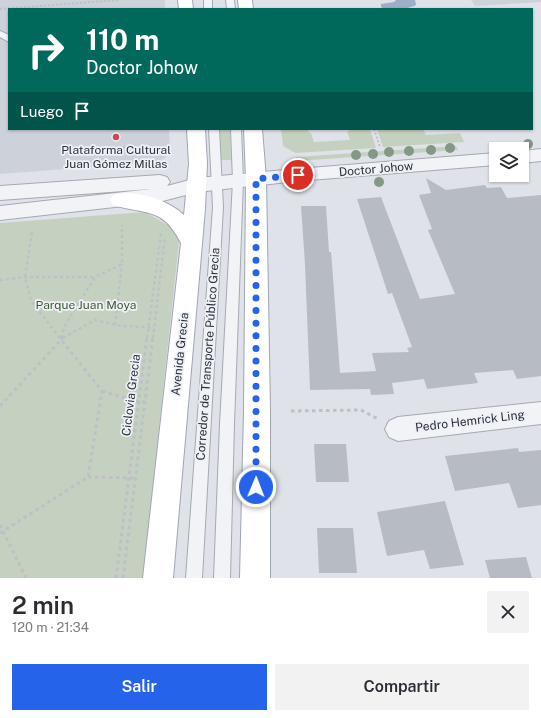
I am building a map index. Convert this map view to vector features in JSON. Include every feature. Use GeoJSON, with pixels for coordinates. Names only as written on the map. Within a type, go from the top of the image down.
{"type":"FeatureCollection","features":[{"type":"Feature","properties":{"kind":"main road","name":"Avenida Grecia"},"geometry":{"type":"LineString","coordinates":[[158,578],[197,185],[196,130]]}},
{"type":"Feature","properties":{"kind":"main road"},"geometry":{"type":"LineString","coordinates":[[253,130],[247,180],[257,411],[255,578]]}},
{"type":"Feature","properties":{"kind":"main road"},"geometry":{"type":"LineString","coordinates":[[120,200],[145,203],[166,212],[180,222],[187,232],[191,242]]}},
{"type":"Feature","properties":{"kind":"street"},"geometry":{"type":"LineString","coordinates":[[529,156],[541,155]]}},
{"type":"Feature","properties":{"kind":"street","name":"Doctor Johow"},"geometry":{"type":"LineString","coordinates":[[197,185],[489,160]]}},
{"type":"Feature","properties":{"kind":"street"},"geometry":{"type":"LineString","coordinates":[[0,193],[153,182],[172,182],[197,185]]}},
{"type":"Feature","properties":{"kind":"street"},"geometry":{"type":"LineString","coordinates":[[0,213],[159,195],[197,185]]}},
{"type":"Feature","properties":{"kind":"street","name":"Pedro Hemrick Ling"},"geometry":{"type":"LineString","coordinates":[[398,429],[541,413]]}},
{"type":"Feature","properties":{"kind":"lane","name":"Corredor de Transporte Público Grecia"},"geometry":{"type":"LineString","coordinates":[[194,578],[218,207],[214,130]]}},
{"type":"Feature","properties":{"kind":"lane","name":"Corredor de Transporte Público Grecia"},"geometry":{"type":"LineString","coordinates":[[222,578],[227,424],[247,180],[236,130]]}},
{"type":"Feature","properties":{"kind":"path"},"geometry":{"type":"LineString","coordinates":[[24,8],[119,0]]}},
{"type":"Feature","properties":{"kind":"path"},"geometry":{"type":"LineString","coordinates":[[374,130],[380,147]]}},
{"type":"Feature","properties":{"kind":"path"},"geometry":{"type":"LineString","coordinates":[[119,147],[138,148]]}},
{"type":"Feature","properties":{"kind":"path"},"geometry":{"type":"LineString","coordinates":[[115,325],[122,264],[122,225]]}},
{"type":"Feature","properties":{"kind":"path","name":"Ciclovia Grecia"},"geometry":{"type":"LineString","coordinates":[[116,578],[161,230]]}},
{"type":"Feature","properties":{"kind":"path"},"geometry":{"type":"LineString","coordinates":[[123,578],[166,230]]}},
{"type":"Feature","properties":{"kind":"path"},"geometry":{"type":"LineString","coordinates":[[32,232],[25,277],[31,301],[102,391],[139,402],[145,402]]}},
{"type":"Feature","properties":{"kind":"path"},"geometry":{"type":"LineString","coordinates":[[0,280],[25,277],[95,277],[122,264]]}},
{"type":"Feature","properties":{"kind":"path"},"geometry":{"type":"LineString","coordinates":[[61,340],[64,327],[95,277]]}},
{"type":"Feature","properties":{"kind":"path"},"geometry":{"type":"LineString","coordinates":[[0,406],[61,340],[95,320],[115,325],[154,328]]}},
{"type":"Feature","properties":{"kind":"path"},"geometry":{"type":"LineString","coordinates":[[88,477],[102,391]]}},
{"type":"Feature","properties":{"kind":"path"},"geometry":{"type":"LineString","coordinates":[[290,411],[361,410],[381,421],[388,428],[398,429]]}},
{"type":"Feature","properties":{"kind":"path"},"geometry":{"type":"LineString","coordinates":[[2,532],[88,477],[136,478]]}},
{"type":"Feature","properties":{"kind":"path"},"geometry":{"type":"LineString","coordinates":[[0,525],[2,532],[26,578]]}},
{"type":"Feature","properties":{"kind":"shaded area"},"geometry":{"type":"Polygon","coordinates":[[[0,0],[165,0],[165,8],[8,8],[8,130],[169,130],[170,151],[165,158],[155,162],[0,174],[0,0]]]}},
{"type":"Feature","properties":{"kind":"shaded area"},"geometry":{"type":"Polygon","coordinates":[[[471,0],[541,0],[541,2],[475,6],[471,0]]]}},
{"type":"Feature","properties":{"kind":"green space"},"geometry":{"type":"Polygon","coordinates":[[[220,130],[230,130],[231,160],[221,160],[220,130]]]}},
{"type":"Feature","properties":{"kind":"green space"},"geometry":{"type":"Polygon","coordinates":[[[281,130],[308,130],[314,142],[350,140],[347,131],[349,130],[370,130],[376,148],[295,153],[283,146],[281,130]]]}},
{"type":"Feature","properties":{"kind":"green space"},"geometry":{"type":"Polygon","coordinates":[[[377,130],[424,130],[426,135],[460,133],[464,142],[383,147],[377,130]]]}},
{"type":"Feature","properties":{"kind":"green space"},"geometry":{"type":"Polygon","coordinates":[[[456,146],[458,150],[296,161],[296,157],[456,146]]]}},
{"type":"Feature","properties":{"kind":"green space","name":"Parque Juan Moya"},"geometry":{"type":"Polygon","coordinates":[[[145,212],[180,232],[143,578],[0,578],[0,223],[145,212]]]}},
{"type":"Feature","properties":{"kind":"water"},"geometry":{"type":"Polygon","coordinates":[[[396,0],[415,0],[416,5],[409,8],[381,7],[381,4],[394,2],[396,0]]]}},
{"type":"Feature","properties":{"kind":"building"},"geometry":{"type":"Polygon","coordinates":[[[426,178],[446,190],[485,185],[487,188],[501,187],[507,198],[541,195],[541,376],[517,379],[513,370],[474,373],[478,383],[427,389],[424,379],[392,383],[394,394],[371,395],[370,389],[310,390],[301,206],[326,206],[340,373],[376,371],[372,353],[409,352],[407,348],[412,347],[392,293],[388,294],[357,199],[381,197],[420,299],[455,294],[428,230],[432,229],[419,195],[431,193],[426,178]]]}},
{"type":"Feature","properties":{"kind":"building"},"geometry":{"type":"Polygon","coordinates":[[[314,444],[346,444],[349,482],[316,482],[314,444]]]}},
{"type":"Feature","properties":{"kind":"building"},"geometry":{"type":"Polygon","coordinates":[[[518,448],[519,452],[541,450],[541,505],[518,508],[509,483],[455,491],[445,456],[518,448]]]}},
{"type":"Feature","properties":{"kind":"building"},"geometry":{"type":"Polygon","coordinates":[[[445,501],[464,565],[430,569],[424,550],[387,556],[377,512],[445,501]]]}},
{"type":"Feature","properties":{"kind":"building"},"geometry":{"type":"Polygon","coordinates":[[[317,528],[353,528],[357,573],[319,573],[317,528]]]}},
{"type":"Feature","properties":{"kind":"building"},"geometry":{"type":"Polygon","coordinates":[[[526,557],[532,578],[490,578],[485,560],[526,557]]]}},
{"type":"Feature","properties":{"kind":"place","name":"Plataforma Cultural Juan Gómez Millas"},"geometry":{"type":"Point","coordinates":[116,137]}},
{"type":"Feature","properties":{"kind":"route"},"geometry":{"type":"LineString","coordinates":[[256,487],[256,179],[298,175]]}}]}
